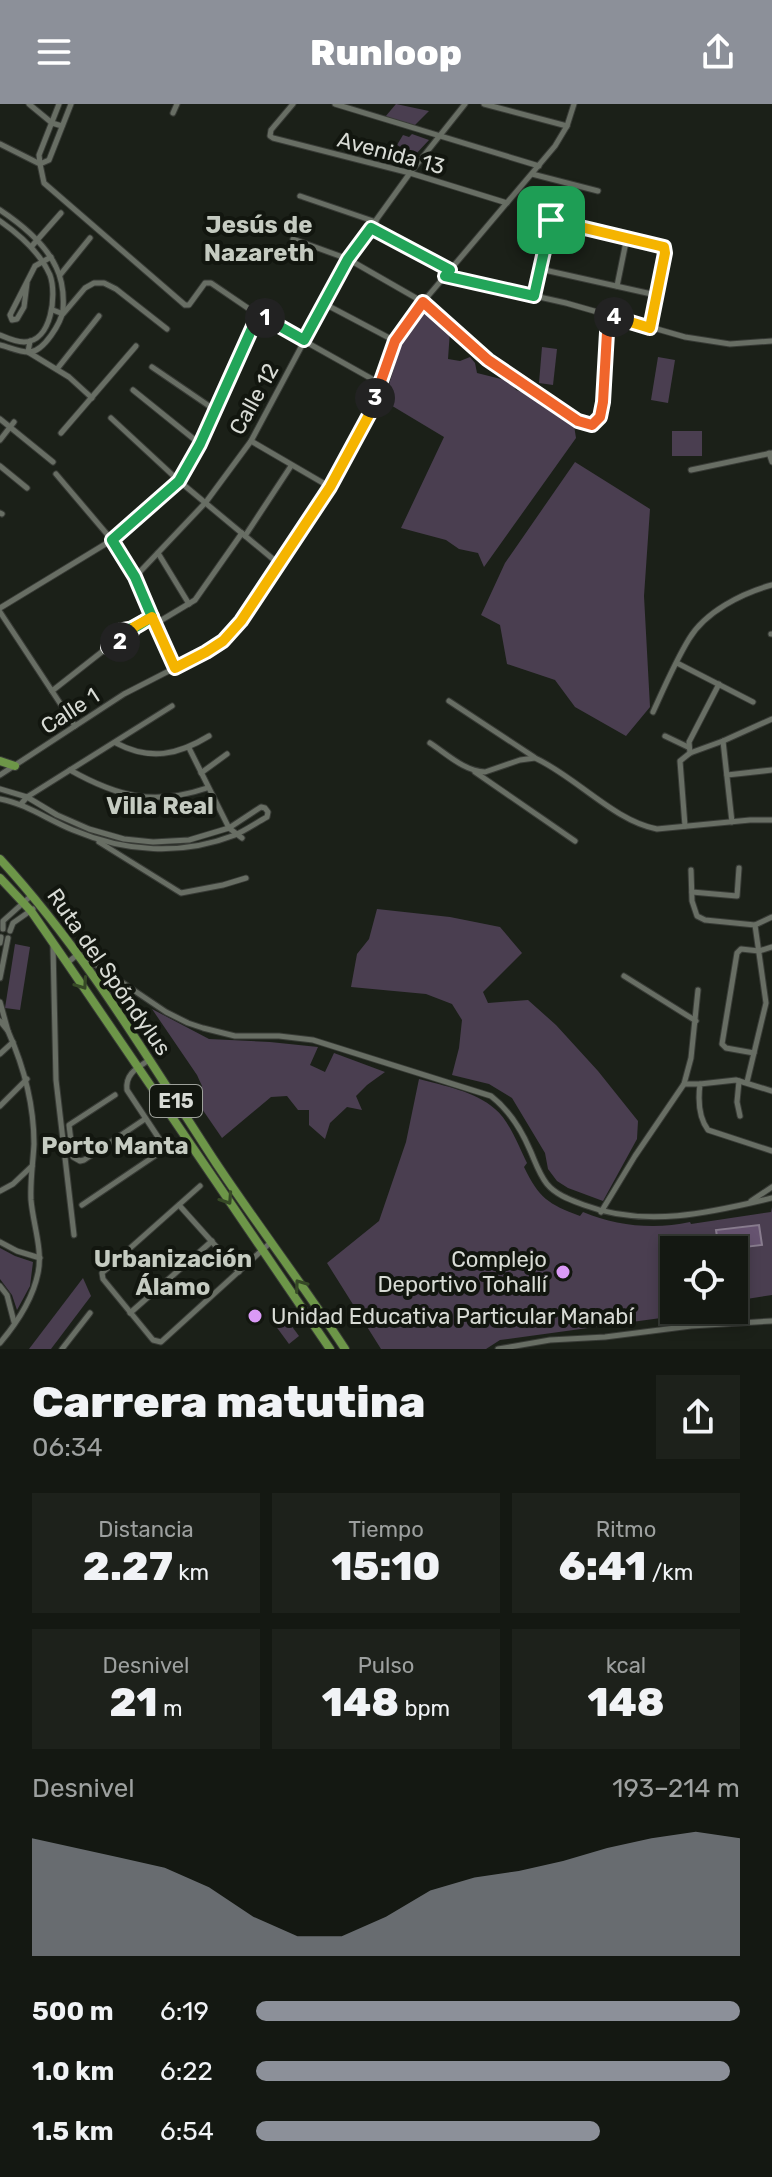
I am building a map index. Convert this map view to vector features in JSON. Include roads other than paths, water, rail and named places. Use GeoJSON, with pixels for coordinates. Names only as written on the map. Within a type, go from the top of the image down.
{"type":"FeatureCollection","features":[{"type":"Feature","properties":{"kind":"highway"},"geometry":{"type":"LineString","coordinates":[[0,761],[15,766]]}},
{"type":"Feature","properties":{"kind":"highway","name":"Ruta del Spóndylus"},"geometry":{"type":"LineString","coordinates":[[0,859],[41,905],[77,955],[345,1349]]}},
{"type":"Feature","properties":{"kind":"highway","name":"Ruta del Spóndylus"},"geometry":{"type":"LineString","coordinates":[[0,878],[31,911],[330,1349]]}},
{"type":"Feature","properties":{"kind":"street"},"geometry":{"type":"LineString","coordinates":[[29,104],[52,123],[62,126]]}},
{"type":"Feature","properties":{"kind":"street"},"geometry":{"type":"LineString","coordinates":[[59,104],[39,155],[44,183],[185,305],[189,305],[205,283],[211,283],[258,315],[381,384]]}},
{"type":"Feature","properties":{"kind":"street"},"geometry":{"type":"LineString","coordinates":[[40,164],[49,160],[71,104]]}},
{"type":"Feature","properties":{"kind":"street"},"geometry":{"type":"LineString","coordinates":[[173,113],[177,104]]}},
{"type":"Feature","properties":{"kind":"street","name":"Avenida 13"},"geometry":{"type":"LineString","coordinates":[[293,104],[269,133],[273,138],[410,173],[507,203]]}},
{"type":"Feature","properties":{"kind":"street"},"geometry":{"type":"LineString","coordinates":[[335,104],[539,166]]}},
{"type":"Feature","properties":{"kind":"street","name":"Calle 12"},"geometry":{"type":"LineString","coordinates":[[135,577],[206,502],[251,441],[348,259],[465,104]]}},
{"type":"Feature","properties":{"kind":"street"},"geometry":{"type":"LineString","coordinates":[[484,104],[567,126]]}},
{"type":"Feature","properties":{"kind":"street","name":"Calle 1"},"geometry":{"type":"LineString","coordinates":[[0,775],[124,694],[206,652],[232,633],[330,487],[369,415],[395,341],[423,302],[561,137],[574,104]]}},
{"type":"Feature","properties":{"kind":"street"},"geometry":{"type":"LineString","coordinates":[[0,144],[40,164]]}},
{"type":"Feature","properties":{"kind":"street"},"geometry":{"type":"LineString","coordinates":[[532,174],[598,191]]}},
{"type":"Feature","properties":{"kind":"street"},"geometry":{"type":"LineString","coordinates":[[300,196],[376,222]]}},
{"type":"Feature","properties":{"kind":"street"},"geometry":{"type":"LineString","coordinates":[[0,210],[19,223],[51,257],[60,275],[63,314]]}},
{"type":"Feature","properties":{"kind":"street"},"geometry":{"type":"LineString","coordinates":[[31,247],[61,213]]}},
{"type":"Feature","properties":{"kind":"street"},"geometry":{"type":"LineString","coordinates":[[534,296],[553,219],[664,247],[650,328]]}},
{"type":"Feature","properties":{"kind":"street"},"geometry":{"type":"LineString","coordinates":[[0,221],[31,247],[42,261],[53,289],[53,310],[37,337],[24,342],[0,335]]}},
{"type":"Feature","properties":{"kind":"street"},"geometry":{"type":"LineString","coordinates":[[14,231],[19,223]]}},
{"type":"Feature","properties":{"kind":"street"},"geometry":{"type":"LineString","coordinates":[[371,228],[448,273],[685,337],[730,344],[772,341]]}},
{"type":"Feature","properties":{"kind":"street"},"geometry":{"type":"LineString","coordinates":[[617,286],[627,237]]}},
{"type":"Feature","properties":{"kind":"street"},"geometry":{"type":"LineString","coordinates":[[60,275],[90,238]]}},
{"type":"Feature","properties":{"kind":"street"},"geometry":{"type":"LineString","coordinates":[[293,239],[348,259],[423,302],[488,360],[578,421],[592,425],[600,417],[603,402],[608,315]]}},
{"type":"Feature","properties":{"kind":"street"},"geometry":{"type":"LineString","coordinates":[[27,283],[21,314],[16,320],[10,318],[35,266],[51,257]]}},
{"type":"Feature","properties":{"kind":"street"},"geometry":{"type":"LineString","coordinates":[[540,269],[656,295]]}},
{"type":"Feature","properties":{"kind":"street"},"geometry":{"type":"LineString","coordinates":[[28,352],[45,343],[63,314],[85,288],[94,283],[104,283],[116,289],[167,329]]}},
{"type":"Feature","properties":{"kind":"street"},"geometry":{"type":"LineString","coordinates":[[16,303],[21,314]]}},
{"type":"Feature","properties":{"kind":"street"},"geometry":{"type":"LineString","coordinates":[[323,303],[395,341]]}},
{"type":"Feature","properties":{"kind":"street"},"geometry":{"type":"LineString","coordinates":[[53,310],[63,314]]}},
{"type":"Feature","properties":{"kind":"street"},"geometry":{"type":"LineString","coordinates":[[75,726],[0,610],[112,540],[179,481],[200,444],[258,315]]}},
{"type":"Feature","properties":{"kind":"street"},"geometry":{"type":"LineString","coordinates":[[57,369],[99,316]]}},
{"type":"Feature","properties":{"kind":"street"},"geometry":{"type":"LineString","coordinates":[[28,352],[30,341]]}},
{"type":"Feature","properties":{"kind":"street"},"geometry":{"type":"LineString","coordinates":[[0,345],[28,352],[69,377],[92,398]]}},
{"type":"Feature","properties":{"kind":"street"},"geometry":{"type":"LineString","coordinates":[[61,433],[136,346]]}},
{"type":"Feature","properties":{"kind":"street"},"geometry":{"type":"LineString","coordinates":[[152,367],[215,410]]}},
{"type":"Feature","properties":{"kind":"street"},"geometry":{"type":"LineString","coordinates":[[133,390],[200,444]]}},
{"type":"Feature","properties":{"kind":"street"},"geometry":{"type":"LineString","coordinates":[[111,418],[179,481],[279,564]]}},
{"type":"Feature","properties":{"kind":"street"},"geometry":{"type":"LineString","coordinates":[[0,419],[12,424],[53,462]]}},
{"type":"Feature","properties":{"kind":"street"},"geometry":{"type":"LineString","coordinates":[[0,440],[12,424]]}},
{"type":"Feature","properties":{"kind":"street"},"geometry":{"type":"LineString","coordinates":[[251,441],[330,487]]}},
{"type":"Feature","properties":{"kind":"street"},"geometry":{"type":"LineString","coordinates":[[691,470],[771,453],[772,462]]}},
{"type":"Feature","properties":{"kind":"street"},"geometry":{"type":"LineString","coordinates":[[0,466],[27,488]]}},
{"type":"Feature","properties":{"kind":"street"},"geometry":{"type":"LineString","coordinates":[[155,624],[195,600],[291,466]]}},
{"type":"Feature","properties":{"kind":"street"},"geometry":{"type":"LineString","coordinates":[[56,474],[112,540],[135,577],[175,668]]}},
{"type":"Feature","properties":{"kind":"street"},"geometry":{"type":"LineString","coordinates":[[158,553],[189,604]]}},
{"type":"Feature","properties":{"kind":"street"},"geometry":{"type":"LineString","coordinates":[[653,712],[689,638],[712,614],[745,595],[772,585]]}},
{"type":"Feature","properties":{"kind":"street"},"geometry":{"type":"LineString","coordinates":[[108,647],[115,633],[152,617]]}},
{"type":"Feature","properties":{"kind":"street"},"geometry":{"type":"LineString","coordinates":[[52,691],[108,647],[126,639],[134,627]]}},
{"type":"Feature","properties":{"kind":"street"},"geometry":{"type":"LineString","coordinates":[[677,663],[753,702]]}},
{"type":"Feature","properties":{"kind":"street"},"geometry":{"type":"LineString","coordinates":[[685,826],[680,761],[689,750],[719,684]]}},
{"type":"Feature","properties":{"kind":"street"},"geometry":{"type":"LineString","coordinates":[[449,701],[637,823],[657,829],[772,820]]}},
{"type":"Feature","properties":{"kind":"street"},"geometry":{"type":"LineString","coordinates":[[21,804],[27,797],[172,706]]}},
{"type":"Feature","properties":{"kind":"street"},"geometry":{"type":"LineString","coordinates":[[665,736],[689,750],[723,741],[772,719]]}},
{"type":"Feature","properties":{"kind":"street"},"geometry":{"type":"LineString","coordinates":[[115,742],[152,754],[172,753],[189,748],[209,736]]}},
{"type":"Feature","properties":{"kind":"street"},"geometry":{"type":"LineString","coordinates":[[723,741],[732,822]]}},
{"type":"Feature","properties":{"kind":"street"},"geometry":{"type":"LineString","coordinates":[[430,743],[575,841]]}},
{"type":"Feature","properties":{"kind":"street"},"geometry":{"type":"LineString","coordinates":[[189,748],[229,828],[239,836]]}},
{"type":"Feature","properties":{"kind":"street"},"geometry":{"type":"LineString","coordinates":[[201,773],[227,754]]}},
{"type":"Feature","properties":{"kind":"street"},"geometry":{"type":"LineString","coordinates":[[470,770],[485,772],[535,758]]}},
{"type":"Feature","properties":{"kind":"street"},"geometry":{"type":"LineString","coordinates":[[70,770],[106,788],[152,799],[207,788]]}},
{"type":"Feature","properties":{"kind":"street"},"geometry":{"type":"LineString","coordinates":[[727,775],[772,770]]}},
{"type":"Feature","properties":{"kind":"street"},"geometry":{"type":"LineString","coordinates":[[0,789],[27,797],[56,818]]}},
{"type":"Feature","properties":{"kind":"street"},"geometry":{"type":"LineString","coordinates":[[0,799],[21,804],[88,832],[153,846]]}},
{"type":"Feature","properties":{"kind":"street"},"geometry":{"type":"LineString","coordinates":[[93,839],[123,846],[153,846],[190,843],[239,836],[267,817],[268,812],[261,807],[229,828],[190,843]]}},
{"type":"Feature","properties":{"kind":"street"},"geometry":{"type":"LineString","coordinates":[[88,832],[93,839],[181,893],[246,878]]}},
{"type":"Feature","properties":{"kind":"street"},"geometry":{"type":"LineString","coordinates":[[123,846],[124,839]]}},
{"type":"Feature","properties":{"kind":"street"},"geometry":{"type":"LineString","coordinates":[[692,892],[737,896],[739,868]]}},
{"type":"Feature","properties":{"kind":"street"},"geometry":{"type":"LineString","coordinates":[[691,870],[692,901],[697,916],[705,920],[755,925],[772,917]]}},
{"type":"Feature","properties":{"kind":"street"},"geometry":{"type":"LineString","coordinates":[[0,978],[3,921],[32,894]]}},
{"type":"Feature","properties":{"kind":"street"},"geometry":{"type":"LineString","coordinates":[[4,936],[13,923],[41,905]]}},
{"type":"Feature","properties":{"kind":"street"},"geometry":{"type":"LineString","coordinates":[[3,921],[13,923]]}},
{"type":"Feature","properties":{"kind":"street"},"geometry":{"type":"LineString","coordinates":[[747,1082],[766,1003],[755,925]]}},
{"type":"Feature","properties":{"kind":"street"},"geometry":{"type":"LineString","coordinates":[[52,941],[56,1080],[74,1235]]}},
{"type":"Feature","properties":{"kind":"street"},"geometry":{"type":"LineString","coordinates":[[754,1053],[726,1048],[722,1044],[737,953],[745,948],[759,951],[772,947]]}},
{"type":"Feature","properties":{"kind":"street"},"geometry":{"type":"LineString","coordinates":[[67,963],[77,955],[89,960],[166,1012],[195,1026],[235,1036],[313,1040],[491,1096],[505,1107],[518,1126],[547,1184],[569,1199],[601,1212],[642,1218],[677,1216],[772,1198]]}},
{"type":"Feature","properties":{"kind":"street"},"geometry":{"type":"LineString","coordinates":[[624,976],[696,1021]]}},
{"type":"Feature","properties":{"kind":"street"},"geometry":{"type":"LineString","coordinates":[[601,1212],[684,1084],[691,1058],[698,990]]}},
{"type":"Feature","properties":{"kind":"street"},"geometry":{"type":"LineString","coordinates":[[0,1002],[27,1079],[33,1132],[31,1198],[40,1258],[32,1293],[0,1343]]}},
{"type":"Feature","properties":{"kind":"street"},"geometry":{"type":"LineString","coordinates":[[0,1021],[8,1031]]}},
{"type":"Feature","properties":{"kind":"street"},"geometry":{"type":"LineString","coordinates":[[0,1054],[13,1042]]}},
{"type":"Feature","properties":{"kind":"street"},"geometry":{"type":"LineString","coordinates":[[82,1205],[162,1151],[162,1143],[127,1090],[128,1078],[149,1060]]}},
{"type":"Feature","properties":{"kind":"street"},"geometry":{"type":"LineString","coordinates":[[0,1106],[27,1079]]}},
{"type":"Feature","properties":{"kind":"street"},"geometry":{"type":"LineString","coordinates":[[684,1084],[739,1081],[772,1091]]}},
{"type":"Feature","properties":{"kind":"street"},"geometry":{"type":"LineString","coordinates":[[739,1081],[737,1102],[740,1116]]}},
{"type":"Feature","properties":{"kind":"street"},"geometry":{"type":"LineString","coordinates":[[700,1084],[698,1103],[704,1127],[772,1151]]}},
{"type":"Feature","properties":{"kind":"street"},"geometry":{"type":"LineString","coordinates":[[115,1095],[69,1125],[73,1157],[84,1160],[145,1119]]}},
{"type":"Feature","properties":{"kind":"street"},"geometry":{"type":"LineString","coordinates":[[0,1191],[13,1184],[32,1166]]}},
{"type":"Feature","properties":{"kind":"street"},"geometry":{"type":"LineString","coordinates":[[200,1186],[102,1273],[103,1279],[153,1340],[159,1343],[270,1243]]}},
{"type":"Feature","properties":{"kind":"street"},"geometry":{"type":"LineString","coordinates":[[747,1204],[772,1187]]}},
{"type":"Feature","properties":{"kind":"street"},"geometry":{"type":"LineString","coordinates":[[179,1205],[239,1272]]}},
{"type":"Feature","properties":{"kind":"street"},"geometry":{"type":"LineString","coordinates":[[130,1313],[212,1241]]}},
{"type":"Feature","properties":{"kind":"street"},"geometry":{"type":"LineString","coordinates":[[0,1242],[40,1258]]}},
{"type":"Feature","properties":{"kind":"street"},"geometry":{"type":"LineString","coordinates":[[0,1286],[7,1295],[14,1324]]}},
{"type":"Feature","properties":{"kind":"street"},"geometry":{"type":"LineString","coordinates":[[62,1349],[90,1313]]}},
{"type":"Feature","properties":{"kind":"street"},"geometry":{"type":"LineString","coordinates":[[498,1349],[550,1340],[772,1321]]}},
{"type":"Feature","properties":{"kind":"place","name":"Complejo Deportivo Tohallí"},"geometry":{"type":"Point","coordinates":[563,1272]}},
{"type":"Feature","properties":{"kind":"place","name":"Unidad Educativa Particular Manabí"},"geometry":{"type":"Point","coordinates":[255,1316]}},
{"type":"Feature","properties":{"kind":"district","name":"Jesús de Nazareth"},"geometry":{"type":"Point","coordinates":[259,239]}},
{"type":"Feature","properties":{"kind":"district","name":"Villa Real"},"geometry":{"type":"Point","coordinates":[160,806]}},
{"type":"Feature","properties":{"kind":"district","name":"Porto Manta"},"geometry":{"type":"Point","coordinates":[115,1146]}},
{"type":"Feature","properties":{"kind":"district","name":"Urbanización Álamo"},"geometry":{"type":"Point","coordinates":[173,1273]}}]}
